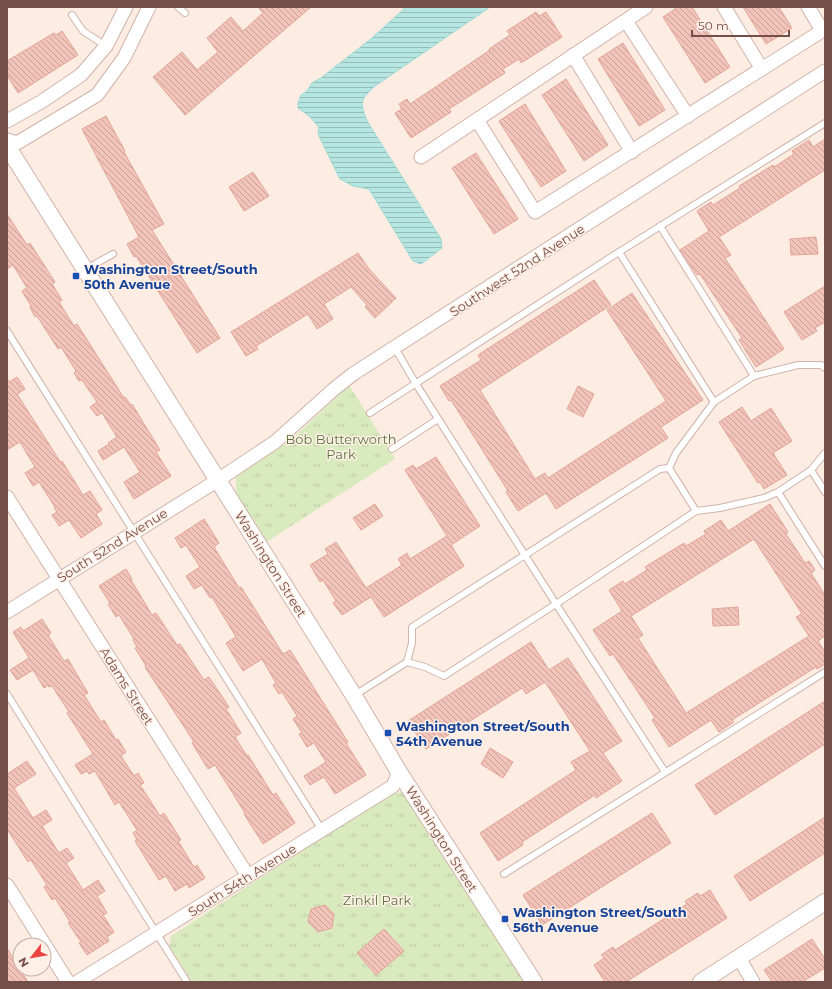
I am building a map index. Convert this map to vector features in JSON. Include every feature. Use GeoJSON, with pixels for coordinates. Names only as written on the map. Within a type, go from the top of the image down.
{"type":"FeatureCollection","features":[{"type":"Feature","properties":{"kind":"street"},"geometry":{"type":"LineString","coordinates":[[7,121],[41,102],[81,75],[106,46],[126,7]]}},
{"type":"Feature","properties":{"kind":"street"},"geometry":{"type":"LineString","coordinates":[[7,140],[17,144],[97,95],[124,58],[148,7]]}},
{"type":"Feature","properties":{"kind":"street"},"geometry":{"type":"LineString","coordinates":[[421,157],[646,7]]}},
{"type":"Feature","properties":{"kind":"street"},"geometry":{"type":"LineString","coordinates":[[724,7],[762,69]]}},
{"type":"Feature","properties":{"kind":"street"},"geometry":{"type":"LineString","coordinates":[[477,120],[535,212],[824,30],[808,7]]}},
{"type":"Feature","properties":{"kind":"street"},"geometry":{"type":"LineString","coordinates":[[626,21],[688,116]]}},
{"type":"Feature","properties":{"kind":"street"},"geometry":{"type":"LineString","coordinates":[[573,55],[632,152]]}},
{"type":"Feature","properties":{"kind":"street","name":"Southwest 52nd Avenue"},"geometry":{"type":"LineString","coordinates":[[218,480],[275,442],[353,374],[825,72]]}},
{"type":"Feature","properties":{"kind":"street","name":"Washington Street"},"geometry":{"type":"LineString","coordinates":[[7,146],[354,696],[399,772],[534,982]]}},
{"type":"Feature","properties":{"kind":"street","name":"South 52nd Avenue"},"geometry":{"type":"LineString","coordinates":[[7,612],[59,578],[218,480]]}},
{"type":"Feature","properties":{"kind":"street","name":"Adams Street"},"geometry":{"type":"LineString","coordinates":[[7,497],[248,876]]}},
{"type":"Feature","properties":{"kind":"street","name":"South 54th Avenue"},"geometry":{"type":"LineString","coordinates":[[77,982],[157,934],[393,786],[399,772]]}},
{"type":"Feature","properties":{"kind":"street"},"geometry":{"type":"LineString","coordinates":[[7,885],[68,982]]}},
{"type":"Feature","properties":{"kind":"street"},"geometry":{"type":"LineString","coordinates":[[701,982],[825,902]]}},
{"type":"Feature","properties":{"kind":"street"},"geometry":{"type":"LineString","coordinates":[[739,958],[753,982]]}},
{"type":"Feature","properties":{"kind":"lane"},"geometry":{"type":"LineString","coordinates":[[178,7],[185,14]]}},
{"type":"Feature","properties":{"kind":"lane"},"geometry":{"type":"LineString","coordinates":[[72,15],[83,31],[106,46]]}},
{"type":"Feature","properties":{"kind":"lane"},"geometry":{"type":"LineString","coordinates":[[370,413],[619,252],[825,123]]}},
{"type":"Feature","properties":{"kind":"lane"},"geometry":{"type":"LineString","coordinates":[[660,226],[754,376]]}},
{"type":"Feature","properties":{"kind":"lane"},"geometry":{"type":"LineString","coordinates":[[619,252],[714,402]]}},
{"type":"Feature","properties":{"kind":"lane"},"geometry":{"type":"LineString","coordinates":[[85,270],[113,254]]}},
{"type":"Feature","properties":{"kind":"lane"},"geometry":{"type":"LineString","coordinates":[[7,331],[322,830]]}},
{"type":"Feature","properties":{"kind":"lane"},"geometry":{"type":"LineString","coordinates":[[395,348],[438,419],[665,772]]}},
{"type":"Feature","properties":{"kind":"lane"},"geometry":{"type":"LineString","coordinates":[[669,468],[676,453],[714,402],[754,376],[798,365],[821,365],[825,368]]}},
{"type":"Feature","properties":{"kind":"lane"},"geometry":{"type":"LineString","coordinates":[[392,449],[438,419]]}},
{"type":"Feature","properties":{"kind":"lane"},"geometry":{"type":"LineString","coordinates":[[407,662],[425,667],[444,676],[696,511],[720,508],[764,498],[778,492],[811,470],[825,453]]}},
{"type":"Feature","properties":{"kind":"lane"},"geometry":{"type":"LineString","coordinates":[[669,468],[696,511]]}},
{"type":"Feature","properties":{"kind":"lane"},"geometry":{"type":"LineString","coordinates":[[354,696],[407,662],[412,644],[412,627],[660,469],[669,468]]}},
{"type":"Feature","properties":{"kind":"lane"},"geometry":{"type":"LineString","coordinates":[[811,470],[825,492]]}},
{"type":"Feature","properties":{"kind":"lane"},"geometry":{"type":"LineString","coordinates":[[778,492],[825,566]]}},
{"type":"Feature","properties":{"kind":"lane"},"geometry":{"type":"LineString","coordinates":[[504,874],[825,672]]}},
{"type":"Feature","properties":{"kind":"lane"},"geometry":{"type":"LineString","coordinates":[[7,694],[187,982]]}},
{"type":"Feature","properties":{"kind":"green space","name":"Bob Butterworth Park"},"geometry":{"type":"Polygon","coordinates":[[[349,385],[395,459],[265,543],[236,495],[236,477],[291,440],[349,385]]]}},
{"type":"Feature","properties":{"kind":"green space","name":"Zinkil Park"},"geometry":{"type":"Polygon","coordinates":[[[406,792],[524,982],[192,982],[169,946],[171,936],[391,793],[406,792]]]}},
{"type":"Feature","properties":{"kind":"water"},"geometry":{"type":"Polygon","coordinates":[[[406,7],[490,7],[375,86],[366,95],[362,102],[367,121],[441,239],[442,248],[421,264],[413,261],[369,189],[353,186],[340,179],[318,134],[319,127],[309,116],[298,108],[301,95],[307,91],[312,83],[321,78],[372,38],[406,7]]]}},
{"type":"Feature","properties":{"kind":"building"},"geometry":{"type":"Polygon","coordinates":[[[258,7],[311,7],[185,115],[153,77],[182,52],[197,70],[218,52],[207,38],[231,17],[243,31],[263,13],[258,7]]]}},
{"type":"Feature","properties":{"kind":"building"},"geometry":{"type":"Polygon","coordinates":[[[678,7],[692,7],[730,67],[705,83],[663,17],[678,7]]]}},
{"type":"Feature","properties":{"kind":"building"},"geometry":{"type":"Polygon","coordinates":[[[743,7],[779,7],[792,28],[766,44],[743,7]]]}},
{"type":"Feature","properties":{"kind":"building"},"geometry":{"type":"Polygon","coordinates":[[[536,12],[539,16],[546,12],[562,37],[521,63],[519,59],[503,69],[505,73],[449,109],[451,112],[411,138],[395,113],[402,109],[399,104],[407,99],[410,104],[437,86],[490,50],[489,49],[510,35],[507,31],[536,12]]]}},
{"type":"Feature","properties":{"kind":"building"},"geometry":{"type":"Polygon","coordinates":[[[62,31],[78,55],[18,93],[7,75],[7,61],[54,33],[56,35],[62,31]]]}},
{"type":"Feature","properties":{"kind":"building"},"geometry":{"type":"Polygon","coordinates":[[[623,43],[665,110],[639,126],[598,59],[623,43]]]}},
{"type":"Feature","properties":{"kind":"building"},"geometry":{"type":"Polygon","coordinates":[[[566,79],[608,145],[584,161],[542,95],[566,79]]]}},
{"type":"Feature","properties":{"kind":"building"},"geometry":{"type":"Polygon","coordinates":[[[525,104],[566,171],[541,187],[499,121],[525,104]]]}},
{"type":"Feature","properties":{"kind":"building"},"geometry":{"type":"Polygon","coordinates":[[[106,116],[164,224],[152,230],[220,338],[197,353],[127,244],[139,237],[82,129],[106,116]]]}},
{"type":"Feature","properties":{"kind":"building"},"geometry":{"type":"Polygon","coordinates":[[[825,139],[825,170],[719,237],[731,255],[725,258],[784,349],[756,367],[739,340],[742,338],[700,274],[697,275],[680,250],[709,231],[697,211],[711,202],[713,205],[740,188],[739,186],[773,165],[774,167],[794,154],[792,151],[809,140],[813,147],[825,139]]]}},
{"type":"Feature","properties":{"kind":"building"},"geometry":{"type":"Polygon","coordinates":[[[476,153],[518,219],[494,234],[452,168],[476,153]]]}},
{"type":"Feature","properties":{"kind":"building"},"geometry":{"type":"Polygon","coordinates":[[[253,172],[269,196],[244,211],[229,187],[253,172]]]}},
{"type":"Feature","properties":{"kind":"building"},"geometry":{"type":"Polygon","coordinates":[[[7,214],[27,245],[30,243],[55,282],[52,284],[62,300],[59,302],[74,326],[77,324],[124,398],[125,397],[131,405],[132,404],[160,450],[156,452],[171,476],[134,499],[124,482],[140,472],[124,447],[103,460],[98,451],[117,437],[102,413],[97,416],[90,407],[97,402],[82,380],[79,381],[74,373],[76,371],[61,347],[58,349],[37,316],[35,317],[30,307],[31,306],[22,291],[27,288],[13,265],[7,269],[7,214]]]}},
{"type":"Feature","properties":{"kind":"building"},"geometry":{"type":"Polygon","coordinates":[[[816,237],[818,254],[791,255],[790,239],[816,237]]]}},
{"type":"Feature","properties":{"kind":"building"},"geometry":{"type":"Polygon","coordinates":[[[358,253],[369,269],[396,298],[375,318],[365,307],[367,305],[351,287],[324,304],[333,319],[317,329],[308,314],[256,346],[258,349],[246,356],[231,332],[358,253]]]}},
{"type":"Feature","properties":{"kind":"building"},"geometry":{"type":"Polygon","coordinates":[[[594,280],[611,305],[480,390],[535,479],[545,473],[548,478],[666,401],[607,310],[632,293],[703,400],[661,427],[668,438],[556,509],[546,493],[518,511],[506,492],[508,491],[451,400],[449,401],[440,386],[481,360],[478,355],[594,280]]]}},
{"type":"Feature","properties":{"kind":"building"},"geometry":{"type":"Polygon","coordinates":[[[825,286],[825,322],[815,328],[817,331],[802,340],[784,312],[825,286]]]}},
{"type":"Feature","properties":{"kind":"building"},"geometry":{"type":"Polygon","coordinates":[[[17,377],[25,389],[17,394],[61,463],[62,461],[83,495],[90,491],[102,510],[96,514],[102,524],[81,538],[69,520],[59,526],[52,515],[57,512],[54,508],[55,507],[39,482],[33,486],[25,473],[35,467],[20,442],[7,450],[7,378],[9,382],[17,377]]]}},
{"type":"Feature","properties":{"kind":"building"},"geometry":{"type":"Polygon","coordinates":[[[578,386],[594,394],[583,417],[567,409],[578,386]]]}},
{"type":"Feature","properties":{"kind":"building"},"geometry":{"type":"Polygon","coordinates":[[[742,407],[751,421],[771,408],[792,441],[773,453],[787,475],[764,489],[760,482],[758,483],[719,422],[742,407]]]}},
{"type":"Feature","properties":{"kind":"building"},"geometry":{"type":"Polygon","coordinates":[[[436,457],[480,526],[451,545],[464,566],[384,617],[371,597],[342,615],[333,603],[336,601],[323,580],[320,582],[310,565],[328,554],[325,549],[336,542],[366,588],[402,565],[398,559],[407,553],[410,559],[447,536],[405,470],[413,465],[416,469],[436,457]]]}},
{"type":"Feature","properties":{"kind":"building"},"geometry":{"type":"Polygon","coordinates":[[[375,504],[383,516],[361,530],[353,518],[375,504]]]}},
{"type":"Feature","properties":{"kind":"building"},"geometry":{"type":"Polygon","coordinates":[[[770,504],[788,532],[786,534],[805,563],[809,561],[815,570],[811,573],[825,595],[825,636],[818,641],[825,652],[825,664],[817,669],[816,667],[732,720],[734,722],[719,732],[711,720],[669,747],[652,720],[655,718],[613,654],[610,656],[593,630],[622,611],[609,590],[623,581],[625,584],[647,570],[645,567],[684,543],[686,546],[706,534],[704,531],[721,520],[728,531],[770,504]],[[754,539],[631,616],[643,635],[638,638],[686,713],[809,636],[796,617],[802,614],[754,539]]]}},
{"type":"Feature","properties":{"kind":"building"},"geometry":{"type":"Polygon","coordinates":[[[204,519],[219,543],[214,547],[239,588],[241,587],[283,654],[290,650],[348,742],[346,743],[366,775],[335,794],[324,777],[310,785],[304,776],[326,762],[314,743],[307,747],[299,734],[302,733],[293,719],[297,716],[282,692],[279,694],[273,685],[276,683],[262,659],[243,671],[226,643],[236,637],[212,597],[210,598],[202,585],[194,589],[186,576],[200,567],[186,545],[181,548],[175,538],[204,519]]]}},
{"type":"Feature","properties":{"kind":"building"},"geometry":{"type":"Polygon","coordinates":[[[126,569],[152,615],[156,613],[177,645],[180,644],[204,680],[209,677],[229,707],[226,709],[241,733],[235,737],[273,795],[276,793],[295,823],[263,844],[215,765],[208,769],[192,743],[194,742],[145,667],[146,666],[135,648],[137,647],[133,640],[134,639],[119,615],[116,617],[108,604],[110,603],[99,586],[126,569]]]}},
{"type":"Feature","properties":{"kind":"building"},"geometry":{"type":"Polygon","coordinates":[[[738,607],[739,625],[713,626],[712,609],[738,607]]]}},
{"type":"Feature","properties":{"kind":"building"},"geometry":{"type":"Polygon","coordinates":[[[42,619],[51,633],[48,635],[64,661],[68,659],[88,693],[84,695],[101,722],[104,720],[116,740],[118,739],[126,752],[121,756],[134,776],[138,773],[144,783],[140,785],[160,816],[164,813],[181,840],[178,841],[194,867],[197,865],[205,878],[189,888],[187,884],[175,891],[166,876],[159,880],[135,841],[137,840],[133,833],[137,830],[119,802],[115,805],[95,771],[89,774],[87,771],[81,774],[75,765],[93,754],[52,686],[49,687],[48,685],[44,688],[33,670],[17,680],[10,670],[29,658],[13,632],[21,627],[23,631],[42,619]]]}},
{"type":"Feature","properties":{"kind":"building"},"geometry":{"type":"Polygon","coordinates":[[[531,642],[549,670],[568,658],[622,741],[603,753],[622,781],[596,798],[595,795],[522,842],[523,845],[498,861],[480,833],[576,770],[571,762],[590,751],[545,682],[526,694],[522,688],[426,749],[408,721],[531,642]]]}},
{"type":"Feature","properties":{"kind":"building"},"geometry":{"type":"Polygon","coordinates":[[[825,701],[825,744],[715,815],[695,785],[825,701]]]}},
{"type":"Feature","properties":{"kind":"building"},"geometry":{"type":"Polygon","coordinates":[[[490,748],[513,762],[503,778],[481,764],[490,748]]]}},
{"type":"Feature","properties":{"kind":"building"},"geometry":{"type":"Polygon","coordinates":[[[27,761],[36,774],[14,788],[33,818],[46,810],[52,820],[42,826],[59,853],[67,848],[74,858],[66,863],[83,890],[98,880],[105,891],[97,896],[107,913],[103,915],[114,932],[107,937],[109,941],[87,955],[79,943],[81,942],[68,923],[70,922],[55,898],[52,900],[44,887],[47,885],[31,860],[28,862],[7,829],[7,774],[27,761]]]}},
{"type":"Feature","properties":{"kind":"building"},"geometry":{"type":"Polygon","coordinates":[[[652,813],[671,843],[542,925],[523,895],[652,813]]]}},
{"type":"Feature","properties":{"kind":"building"},"geometry":{"type":"Polygon","coordinates":[[[825,817],[825,853],[750,901],[734,876],[825,817]]]}},
{"type":"Feature","properties":{"kind":"building"},"geometry":{"type":"Polygon","coordinates":[[[710,890],[727,918],[626,982],[605,982],[594,965],[604,958],[601,955],[613,947],[615,950],[687,904],[685,901],[698,893],[700,896],[710,890]]]}},
{"type":"Feature","properties":{"kind":"building"},"geometry":{"type":"Polygon","coordinates":[[[325,905],[334,914],[332,928],[318,932],[308,922],[311,909],[325,905]]]}},
{"type":"Feature","properties":{"kind":"building"},"geometry":{"type":"Polygon","coordinates":[[[384,929],[404,951],[376,975],[357,953],[384,929]]]}},
{"type":"Feature","properties":{"kind":"building"},"geometry":{"type":"Polygon","coordinates":[[[812,939],[825,959],[825,968],[802,982],[772,982],[764,970],[812,939]]]}},
{"type":"Feature","properties":{"kind":"building"},"geometry":{"type":"Polygon","coordinates":[[[7,948],[12,956],[12,977],[25,977],[28,982],[7,982],[7,948]]]}},
{"type":"Feature","properties":{"kind":"place","name":"Washington Street/South 50th Avenue"},"geometry":{"type":"Point","coordinates":[76,276]}},
{"type":"Feature","properties":{"kind":"place","name":"Washington Street/South 54th Avenue"},"geometry":{"type":"Point","coordinates":[388,733]}},
{"type":"Feature","properties":{"kind":"place","name":"Washington Street/South 56th Avenue"},"geometry":{"type":"Point","coordinates":[505,919]}}]}
